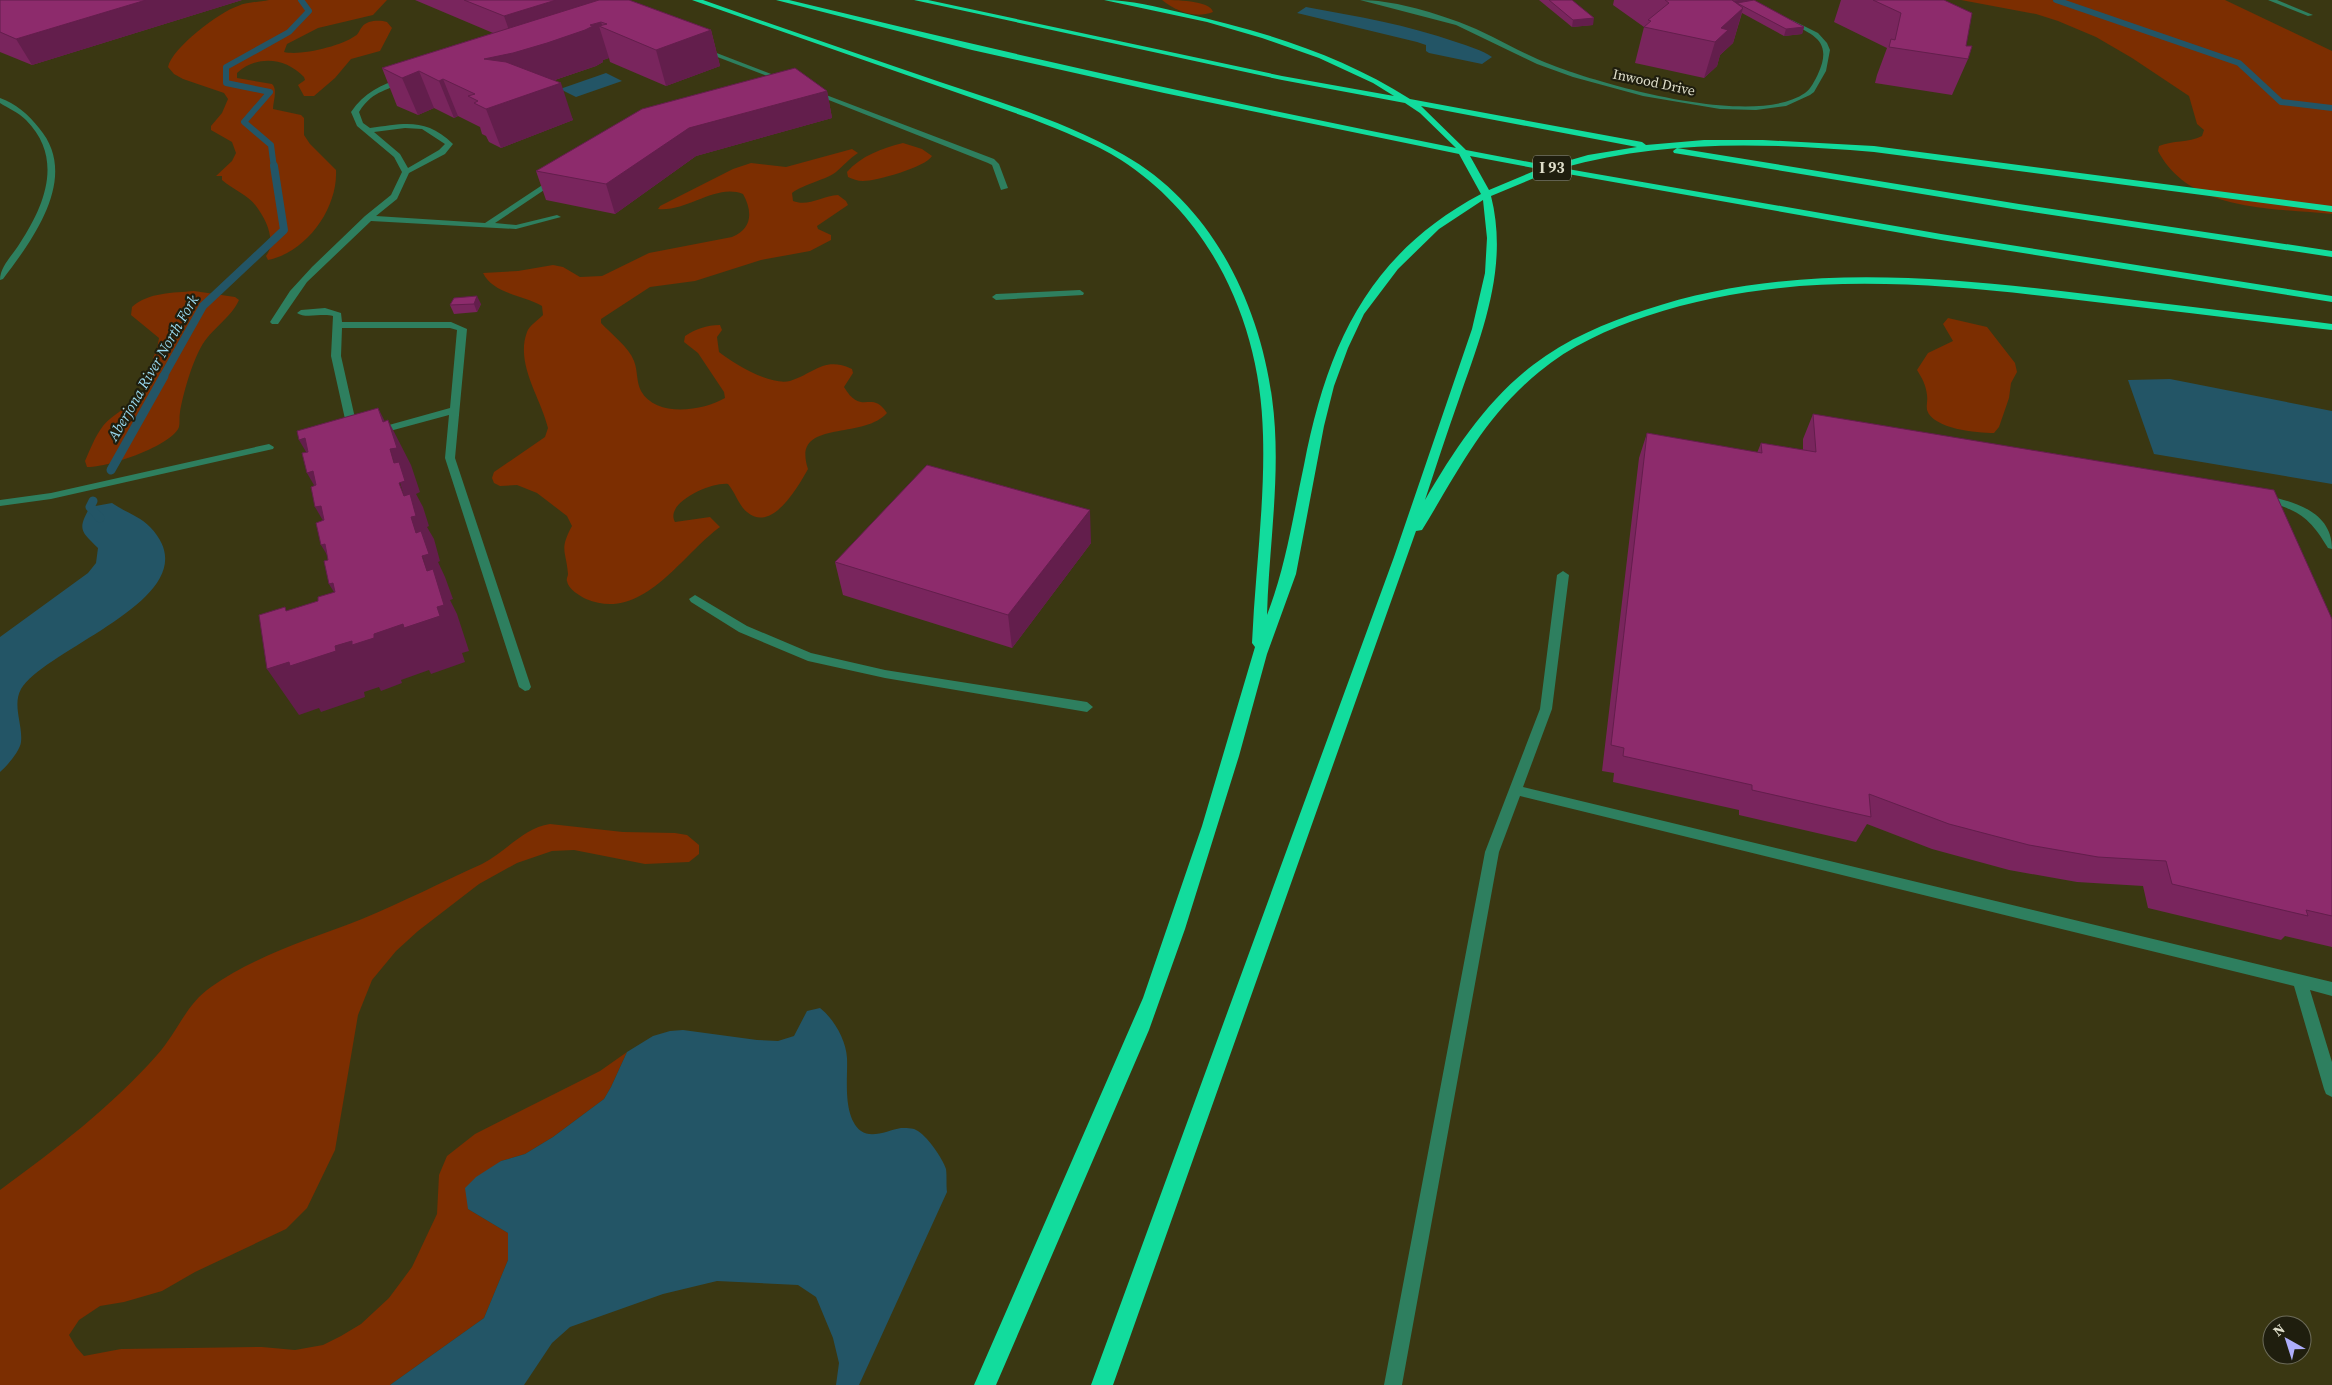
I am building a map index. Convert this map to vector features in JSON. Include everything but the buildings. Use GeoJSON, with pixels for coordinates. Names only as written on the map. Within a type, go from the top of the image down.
{"type":"FeatureCollection","features":[{"type":"Feature","properties":{"kind":"highway"},"geometry":{"type":"LineString","coordinates":[[696,0],[1036,118],[1078,135],[1105,148],[1140,169],[1183,204],[1208,237],[1233,280],[1247,315],[1261,365],[1268,418],[1270,473],[1260,598],[1259,656]]}},
{"type":"Feature","properties":{"kind":"highway","name":"I 93"},"geometry":{"type":"LineString","coordinates":[[780,0],[1103,77],[1309,121],[1518,162],[1900,230],[2332,299]]}},
{"type":"Feature","properties":{"kind":"highway","name":"I 93"},"geometry":{"type":"LineString","coordinates":[[918,0],[1215,65],[1579,134],[1914,191],[2332,254]]}},
{"type":"Feature","properties":{"kind":"highway"},"geometry":{"type":"LineString","coordinates":[[1102,1385],[1400,557],[1475,336],[1492,256],[1489,214],[1484,190],[1476,171],[1461,150],[1436,123],[1384,85],[1326,58],[1276,40],[1209,21],[1108,0]]}},
{"type":"Feature","properties":{"kind":"highway"},"geometry":{"type":"LineString","coordinates":[[985,1385],[1151,1001],[1200,859],[1244,714],[1259,656],[1288,575],[1323,409],[1342,347],[1352,327],[1388,275],[1422,239],[1462,208],[1490,192],[1539,172],[1601,156],[1710,143],[1774,142],[1840,146],[2047,170],[2332,209]]}},
{"type":"Feature","properties":{"kind":"highway"},"geometry":{"type":"LineString","coordinates":[[1400,557],[1461,450],[1486,416],[1519,383],[1554,356],[1592,333],[1635,315],[1680,301],[1779,283],[1853,279],[1934,281],[2002,287],[2332,327]]}},
{"type":"Feature","properties":{"kind":"street","name":"Inwood Drive"},"geometry":{"type":"LineString","coordinates":[[1363,0],[1424,14],[1457,24],[1530,59],[1583,79],[1619,88],[1729,109],[1759,108],[1791,102],[1810,93],[1816,83],[1827,58],[1828,47],[1824,41],[1781,16]]}},
{"type":"Feature","properties":{"kind":"street"},"geometry":{"type":"LineString","coordinates":[[2271,0],[2310,15]]}},
{"type":"Feature","properties":{"kind":"street"},"geometry":{"type":"LineString","coordinates":[[690,45],[795,85]]}},
{"type":"Feature","properties":{"kind":"street"},"geometry":{"type":"LineString","coordinates":[[275,322],[294,289],[368,218],[390,204],[401,190],[406,172],[397,156],[360,124],[355,112],[365,98],[388,84],[416,75]]}},
{"type":"Feature","properties":{"kind":"street"},"geometry":{"type":"LineString","coordinates":[[777,84],[786,82]]}},
{"type":"Feature","properties":{"kind":"street"},"geometry":{"type":"LineString","coordinates":[[804,88],[991,161],[995,164],[1004,188]]}},
{"type":"Feature","properties":{"kind":"street"},"geometry":{"type":"LineString","coordinates":[[0,100],[21,112],[38,126],[48,144],[52,161],[51,186],[44,208],[26,242],[0,276]]}},
{"type":"Feature","properties":{"kind":"street"},"geometry":{"type":"LineString","coordinates":[[368,131],[405,126],[424,127],[449,144],[442,152],[406,172]]}},
{"type":"Feature","properties":{"kind":"street"},"geometry":{"type":"LineString","coordinates":[[487,225],[561,175]]}},
{"type":"Feature","properties":{"kind":"street"},"geometry":{"type":"LineString","coordinates":[[368,218],[516,227],[557,217]]}},
{"type":"Feature","properties":{"kind":"street"},"geometry":{"type":"LineString","coordinates":[[996,297],[1080,293]]}},
{"type":"Feature","properties":{"kind":"street"},"geometry":{"type":"LineString","coordinates":[[301,313],[321,310],[334,312],[338,316],[337,360],[355,431],[370,433],[455,410]]}},
{"type":"Feature","properties":{"kind":"street"},"geometry":{"type":"LineString","coordinates":[[338,325],[451,325],[460,328],[462,331],[450,458],[525,688]]}},
{"type":"Feature","properties":{"kind":"street"},"geometry":{"type":"LineString","coordinates":[[0,503],[51,496],[269,447]]}},
{"type":"Feature","properties":{"kind":"street"},"geometry":{"type":"LineString","coordinates":[[2269,499],[2287,503],[2311,515],[2322,525],[2332,545]]}},
{"type":"Feature","properties":{"kind":"street"},"geometry":{"type":"LineString","coordinates":[[1393,1385],[1492,852],[1546,709],[1563,575]]}},
{"type":"Feature","properties":{"kind":"street"},"geometry":{"type":"LineString","coordinates":[[695,599],[743,629],[774,644],[818,659],[885,674],[1087,707]]}},
{"type":"Feature","properties":{"kind":"street"},"geometry":{"type":"LineString","coordinates":[[1515,790],[2332,989]]}},
{"type":"Feature","properties":{"kind":"street"},"geometry":{"type":"LineString","coordinates":[[2300,981],[2332,1089]]}},
{"type":"Feature","properties":{"kind":"shaded area"},"geometry":{"type":"Polygon","coordinates":[[[269,0],[387,0],[373,15],[318,28],[287,44],[284,52],[300,53],[321,49],[349,40],[364,25],[370,22],[387,22],[392,28],[380,51],[351,59],[335,78],[314,96],[304,96],[298,85],[305,80],[304,77],[288,65],[280,62],[262,61],[253,63],[237,73],[237,78],[272,84],[275,92],[273,109],[301,115],[304,118],[304,135],[310,144],[336,170],[332,199],[326,213],[317,226],[295,248],[268,260],[266,256],[269,250],[270,237],[260,211],[253,202],[222,180],[222,176],[216,176],[232,161],[236,153],[232,142],[211,130],[211,126],[222,113],[228,99],[224,93],[183,79],[174,74],[168,67],[171,59],[187,41],[220,15],[242,5],[269,0]]]}},
{"type":"Feature","properties":{"kind":"shaded area"},"geometry":{"type":"Polygon","coordinates":[[[1162,0],[1199,3],[1210,8],[1213,12],[1199,15],[1186,13],[1173,8],[1162,0]]]}},
{"type":"Feature","properties":{"kind":"shaded area"},"geometry":{"type":"Polygon","coordinates":[[[1961,0],[2225,0],[2332,51],[2332,214],[2259,208],[2212,196],[2190,186],[2172,171],[2158,151],[2159,146],[2164,144],[2191,140],[2202,136],[2204,130],[2197,124],[2189,96],[2132,58],[2096,37],[2058,21],[2036,14],[1961,0]]]}},
{"type":"Feature","properties":{"kind":"shaded area"},"geometry":{"type":"Polygon","coordinates":[[[903,143],[922,149],[932,156],[921,165],[878,179],[861,181],[848,177],[847,172],[865,157],[887,147],[903,143]]]}},
{"type":"Feature","properties":{"kind":"shaded area"},"geometry":{"type":"Polygon","coordinates":[[[852,149],[858,153],[836,172],[792,193],[793,201],[799,203],[838,195],[846,201],[848,205],[817,226],[818,229],[831,235],[831,240],[810,251],[761,260],[695,281],[650,287],[601,319],[601,323],[632,356],[638,384],[648,400],[668,409],[693,409],[716,403],[725,398],[724,392],[698,353],[684,342],[685,336],[693,331],[720,325],[722,330],[717,337],[719,352],[743,368],[763,377],[782,382],[799,378],[827,365],[842,365],[852,369],[853,373],[844,387],[850,396],[861,402],[876,403],[887,413],[876,421],[819,436],[810,443],[805,453],[808,469],[804,476],[784,505],[766,517],[756,517],[747,512],[728,484],[711,486],[691,495],[676,508],[673,515],[675,522],[710,517],[720,527],[660,582],[643,594],[626,602],[607,604],[586,599],[572,589],[567,580],[568,574],[564,545],[572,526],[567,516],[537,493],[517,485],[500,486],[494,483],[492,478],[494,472],[545,437],[548,428],[530,381],[524,356],[527,332],[543,315],[542,306],[501,290],[488,280],[483,273],[518,271],[553,265],[563,267],[580,277],[602,276],[649,253],[732,237],[744,229],[749,219],[748,207],[743,194],[723,192],[669,209],[658,209],[660,206],[733,169],[751,163],[786,167],[852,149]]]}},
{"type":"Feature","properties":{"kind":"shaded area"},"geometry":{"type":"Polygon","coordinates":[[[194,291],[235,297],[239,300],[201,347],[183,396],[179,427],[174,434],[152,448],[123,460],[87,467],[85,461],[103,426],[139,396],[154,378],[156,368],[153,358],[159,338],[131,315],[132,307],[146,298],[194,291]]]}},
{"type":"Feature","properties":{"kind":"shaded area"},"geometry":{"type":"Polygon","coordinates":[[[1948,318],[1987,327],[2015,363],[2017,372],[2011,383],[2009,398],[1999,427],[1994,433],[1967,431],[1946,426],[1938,422],[1927,410],[1926,388],[1917,370],[1928,353],[1953,341],[1943,324],[1948,318]]]}},
{"type":"Feature","properties":{"kind":"shaded area"},"geometry":{"type":"Polygon","coordinates":[[[550,824],[623,832],[687,835],[699,845],[699,854],[689,862],[645,864],[574,850],[552,851],[517,863],[479,884],[418,931],[396,951],[372,980],[358,1015],[335,1150],[307,1208],[286,1229],[195,1272],[162,1291],[124,1302],[100,1306],[79,1320],[69,1335],[84,1356],[121,1349],[262,1347],[295,1350],[323,1345],[341,1336],[361,1324],[389,1298],[412,1267],[437,1214],[439,1175],[447,1156],[475,1134],[600,1071],[627,1052],[604,1099],[553,1137],[525,1154],[501,1161],[468,1209],[508,1233],[508,1260],[484,1318],[390,1385],[0,1385],[0,1190],[62,1143],[121,1092],[157,1055],[188,1010],[211,987],[265,957],[362,919],[482,864],[531,830],[550,824]]]}},
{"type":"Feature","properties":{"kind":"water"},"geometry":{"type":"Polygon","coordinates":[[[1306,7],[1382,22],[1438,36],[1484,52],[1492,57],[1482,64],[1429,53],[1426,51],[1426,45],[1417,42],[1297,13],[1306,7]]]}},
{"type":"Feature","properties":{"kind":"water"},"geometry":{"type":"Polygon","coordinates":[[[606,73],[622,81],[576,97],[560,89],[606,73]]]}},
{"type":"Feature","properties":{"kind":"water"},"geometry":{"type":"Polygon","coordinates":[[[2170,379],[2332,411],[2332,484],[2154,454],[2128,380],[2170,379]]]}},
{"type":"Feature","properties":{"kind":"water"},"geometry":{"type":"Polygon","coordinates":[[[112,503],[142,520],[150,527],[164,552],[161,575],[145,597],[120,617],[37,672],[21,689],[17,702],[21,735],[20,746],[13,758],[0,772],[0,637],[88,573],[96,563],[98,548],[85,534],[82,526],[83,521],[90,507],[112,503]]]}},
{"type":"Feature","properties":{"kind":"water"},"geometry":{"type":"Polygon","coordinates":[[[820,1008],[842,1037],[847,1058],[848,1107],[855,1124],[861,1131],[870,1134],[901,1128],[916,1130],[934,1147],[946,1169],[947,1192],[859,1385],[836,1385],[839,1363],[833,1338],[816,1297],[798,1285],[717,1281],[663,1294],[570,1327],[552,1343],[524,1385],[390,1385],[484,1318],[508,1260],[508,1233],[468,1209],[465,1188],[476,1177],[501,1161],[525,1154],[553,1137],[604,1099],[627,1052],[653,1036],[670,1031],[683,1030],[778,1041],[794,1036],[807,1011],[820,1008]]]}},
{"type":"Feature","properties":{"kind":"waterway","name":"Aberjona River North Fork"},"geometry":{"type":"LineString","coordinates":[[274,168],[271,145],[244,122],[270,92],[226,83],[226,67],[289,32],[309,11],[301,0]]}},
{"type":"Feature","properties":{"kind":"waterway"},"geometry":{"type":"LineString","coordinates":[[2056,0],[2239,63],[2281,102],[2332,108]]}},
{"type":"Feature","properties":{"kind":"waterway","name":"Aberjona River North Fork"},"geometry":{"type":"LineString","coordinates":[[163,377],[203,306],[284,230],[274,166]]}},
{"type":"Feature","properties":{"kind":"waterway","name":"Aberjona River North Fork"},"geometry":{"type":"LineString","coordinates":[[111,470],[164,376]]}},
{"type":"Feature","properties":{"kind":"waterway","name":"Aberjona River North Fork"},"geometry":{"type":"LineString","coordinates":[[93,501],[90,507],[100,518]]}}]}
